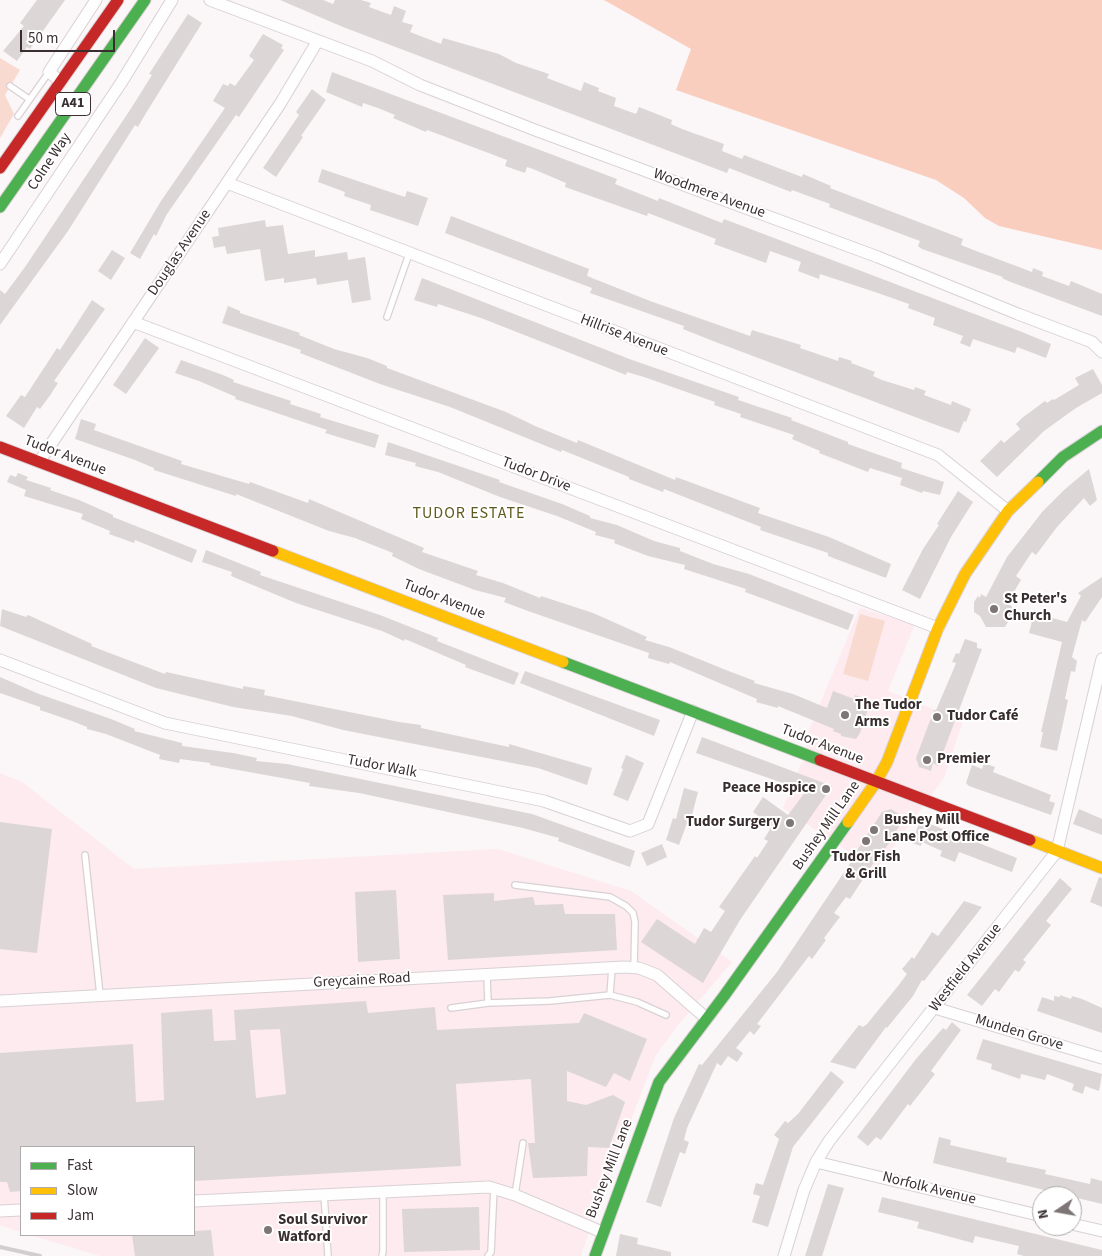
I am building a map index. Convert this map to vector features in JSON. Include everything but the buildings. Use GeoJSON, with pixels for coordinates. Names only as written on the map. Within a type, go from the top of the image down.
{"type":"FeatureCollection","features":[{"type":"Feature","properties":{"kind":"main road","name":"A41"},"geometry":{"type":"LineString","coordinates":[[0,168],[118,0]]}},
{"type":"Feature","properties":{"kind":"main road","name":"Colne Way"},"geometry":{"type":"LineString","coordinates":[[0,208],[146,0]]}},
{"type":"Feature","properties":{"kind":"main road","name":"Bushey Mill Lane"},"geometry":{"type":"LineString","coordinates":[[595,1256],[602,1232],[613,1209],[659,1082],[876,782],[887,762],[938,628],[965,574],[1008,511],[1063,457],[1102,431]]}},
{"type":"Feature","properties":{"kind":"main road","name":"Tudor Avenue"},"geometry":{"type":"LineString","coordinates":[[0,447],[1102,868]]}},
{"type":"Feature","properties":{"kind":"street"},"geometry":{"type":"LineString","coordinates":[[60,81],[49,72],[96,0]]}},
{"type":"Feature","properties":{"kind":"street","name":"Colne Way"},"geometry":{"type":"LineString","coordinates":[[0,264],[121,83],[172,0]]}},
{"type":"Feature","properties":{"kind":"street","name":"Woodmere Avenue"},"geometry":{"type":"LineString","coordinates":[[210,0],[238,10],[241,17],[276,32],[300,40],[315,41],[372,61],[420,85],[534,130],[860,250],[1092,342],[1102,352]]}},
{"type":"Feature","properties":{"kind":"street","name":"Douglas Avenue"},"geometry":{"type":"LineString","coordinates":[[39,462],[280,104],[315,41]]}},
{"type":"Feature","properties":{"kind":"street","name":"Hillrise Avenue"},"geometry":{"type":"LineString","coordinates":[[227,183],[938,455],[1008,511]]}},
{"type":"Feature","properties":{"kind":"street","name":"Tudor Drive"},"geometry":{"type":"LineString","coordinates":[[133,322],[938,628]]}},
{"type":"Feature","properties":{"kind":"street","name":"Tudor Walk"},"geometry":{"type":"LineString","coordinates":[[0,660],[165,723],[544,801],[630,831],[648,824],[693,711]]}},
{"type":"Feature","properties":{"kind":"street","name":"Westfield Avenue"},"geometry":{"type":"LineString","coordinates":[[784,1256],[804,1190],[816,1162],[829,1141],[1057,851],[1102,660]]}},
{"type":"Feature","properties":{"kind":"street","name":"Greycaine Road"},"geometry":{"type":"LineString","coordinates":[[0,1001],[634,968],[657,975],[706,1018]]}},
{"type":"Feature","properties":{"kind":"street","name":"Munden Grove"},"geometry":{"type":"LineString","coordinates":[[935,1008],[1102,1058]]}},
{"type":"Feature","properties":{"kind":"street","name":"Norfolk Avenue"},"geometry":{"type":"LineString","coordinates":[[816,1162],[1032,1214]]}},
{"type":"Feature","properties":{"kind":"street"},"geometry":{"type":"LineString","coordinates":[[195,1201],[475,1186],[494,1188],[515,1195],[602,1232]]}},
{"type":"Feature","properties":{"kind":"street"},"geometry":{"type":"LineString","coordinates":[[0,1211],[20,1210]]}},
{"type":"Feature","properties":{"kind":"street"},"geometry":{"type":"LineString","coordinates":[[1082,1226],[1102,1231]]}},
{"type":"Feature","properties":{"kind":"lane"},"geometry":{"type":"LineString","coordinates":[[18,116],[49,72]]}},
{"type":"Feature","properties":{"kind":"lane"},"geometry":{"type":"LineString","coordinates":[[10,86],[30,99]]}},
{"type":"Feature","properties":{"kind":"lane"},"geometry":{"type":"LineString","coordinates":[[387,317],[409,254]]}},
{"type":"Feature","properties":{"kind":"lane"},"geometry":{"type":"LineString","coordinates":[[85,855],[100,995]]}},
{"type":"Feature","properties":{"kind":"lane"},"geometry":{"type":"LineString","coordinates":[[515,885],[610,897],[626,906],[634,913],[634,968]]}},
{"type":"Feature","properties":{"kind":"lane"},"geometry":{"type":"LineString","coordinates":[[610,995],[612,968]]}},
{"type":"Feature","properties":{"kind":"lane"},"geometry":{"type":"LineString","coordinates":[[487,975],[488,1003]]}},
{"type":"Feature","properties":{"kind":"lane"},"geometry":{"type":"LineString","coordinates":[[451,1008],[488,1003],[550,1001],[610,995],[637,1002],[666,1015]]}},
{"type":"Feature","properties":{"kind":"lane"},"geometry":{"type":"LineString","coordinates":[[515,1195],[523,1143]]}},
{"type":"Feature","properties":{"kind":"lane"},"geometry":{"type":"LineString","coordinates":[[488,1256],[491,1252],[494,1188]]}},
{"type":"Feature","properties":{"kind":"lane"},"geometry":{"type":"LineString","coordinates":[[382,1256],[384,1251],[383,1191]]}},
{"type":"Feature","properties":{"kind":"lane"},"geometry":{"type":"LineString","coordinates":[[324,1194],[328,1256]]}},
{"type":"Feature","properties":{"kind":"shaded area"},"geometry":{"type":"Polygon","coordinates":[[[604,0],[1102,0],[1102,250],[999,226],[985,218],[964,198],[936,180],[676,90],[691,49],[604,0]]]}},
{"type":"Feature","properties":{"kind":"shaded area"},"geometry":{"type":"Polygon","coordinates":[[[0,58],[20,70],[5,95],[14,114],[0,138],[0,58]]]}},
{"type":"Feature","properties":{"kind":"shaded area"},"geometry":{"type":"Polygon","coordinates":[[[860,608],[915,624],[888,691],[963,721],[944,778],[876,870],[783,808],[801,764],[806,759],[807,735],[860,608]]]}},
{"type":"Feature","properties":{"kind":"shaded area"},"geometry":{"type":"Polygon","coordinates":[[[860,614],[885,621],[868,681],[843,674],[860,614]]]}},
{"type":"Feature","properties":{"kind":"shaded area"},"geometry":{"type":"Polygon","coordinates":[[[0,773],[22,782],[134,869],[498,849],[631,891],[732,962],[678,1025],[656,1055],[598,1204],[581,1256],[100,1256],[33,1236],[195,1236],[195,1146],[20,1146],[20,1232],[0,1225],[0,773]]]}},
{"type":"Feature","properties":{"kind":"railway"},"geometry":{"type":"LineString","coordinates":[[0,1247],[40,1256]]}},
{"type":"Feature","properties":{"kind":"traffic: fast"},"geometry":{"type":"LineString","coordinates":[[0,207],[145,0]]}},
{"type":"Feature","properties":{"kind":"traffic: fast"},"geometry":{"type":"LineString","coordinates":[[1038,482],[1063,457],[1102,431]]}},
{"type":"Feature","properties":{"kind":"traffic: fast"},"geometry":{"type":"LineString","coordinates":[[563,662],[820,760]]}},
{"type":"Feature","properties":{"kind":"traffic: fast"},"geometry":{"type":"LineString","coordinates":[[595,1256],[659,1082],[724,996],[848,822]]}},
{"type":"Feature","properties":{"kind":"traffic: slow"},"geometry":{"type":"LineString","coordinates":[[848,822],[876,782],[887,762],[938,628],[965,574],[1008,511],[1038,482]]}},
{"type":"Feature","properties":{"kind":"traffic: slow"},"geometry":{"type":"LineString","coordinates":[[273,551],[563,662]]}},
{"type":"Feature","properties":{"kind":"traffic: slow"},"geometry":{"type":"LineString","coordinates":[[1030,840],[1102,868]]}},
{"type":"Feature","properties":{"kind":"traffic: jam"},"geometry":{"type":"LineString","coordinates":[[0,168],[118,0]]}},
{"type":"Feature","properties":{"kind":"traffic: jam"},"geometry":{"type":"LineString","coordinates":[[0,447],[273,551]]}},
{"type":"Feature","properties":{"kind":"traffic: jam"},"geometry":{"type":"LineString","coordinates":[[820,760],[1030,840]]}},
{"type":"Feature","properties":{"kind":"place","name":"St Peter's Church"},"geometry":{"type":"Point","coordinates":[994,609]}},
{"type":"Feature","properties":{"kind":"place","name":"The Tudor Arms"},"geometry":{"type":"Point","coordinates":[845,715]}},
{"type":"Feature","properties":{"kind":"place","name":"Tudor Café"},"geometry":{"type":"Point","coordinates":[937,717]}},
{"type":"Feature","properties":{"kind":"place","name":"Premier"},"geometry":{"type":"Point","coordinates":[927,760]}},
{"type":"Feature","properties":{"kind":"place","name":"Peace Hospice"},"geometry":{"type":"Point","coordinates":[826,789]}},
{"type":"Feature","properties":{"kind":"place","name":"Tudor Surgery"},"geometry":{"type":"Point","coordinates":[790,823]}},
{"type":"Feature","properties":{"kind":"place","name":"Bushey Mill Lane Post Office"},"geometry":{"type":"Point","coordinates":[874,830]}},
{"type":"Feature","properties":{"kind":"place","name":"Tudor Fish & Grill"},"geometry":{"type":"Point","coordinates":[866,841]}},
{"type":"Feature","properties":{"kind":"place","name":"Soul Survivor Watford"},"geometry":{"type":"Point","coordinates":[268,1230]}},
{"type":"Feature","properties":{"kind":"district","name":"TUDOR ESTATE"},"geometry":{"type":"Point","coordinates":[469,514]}}]}
